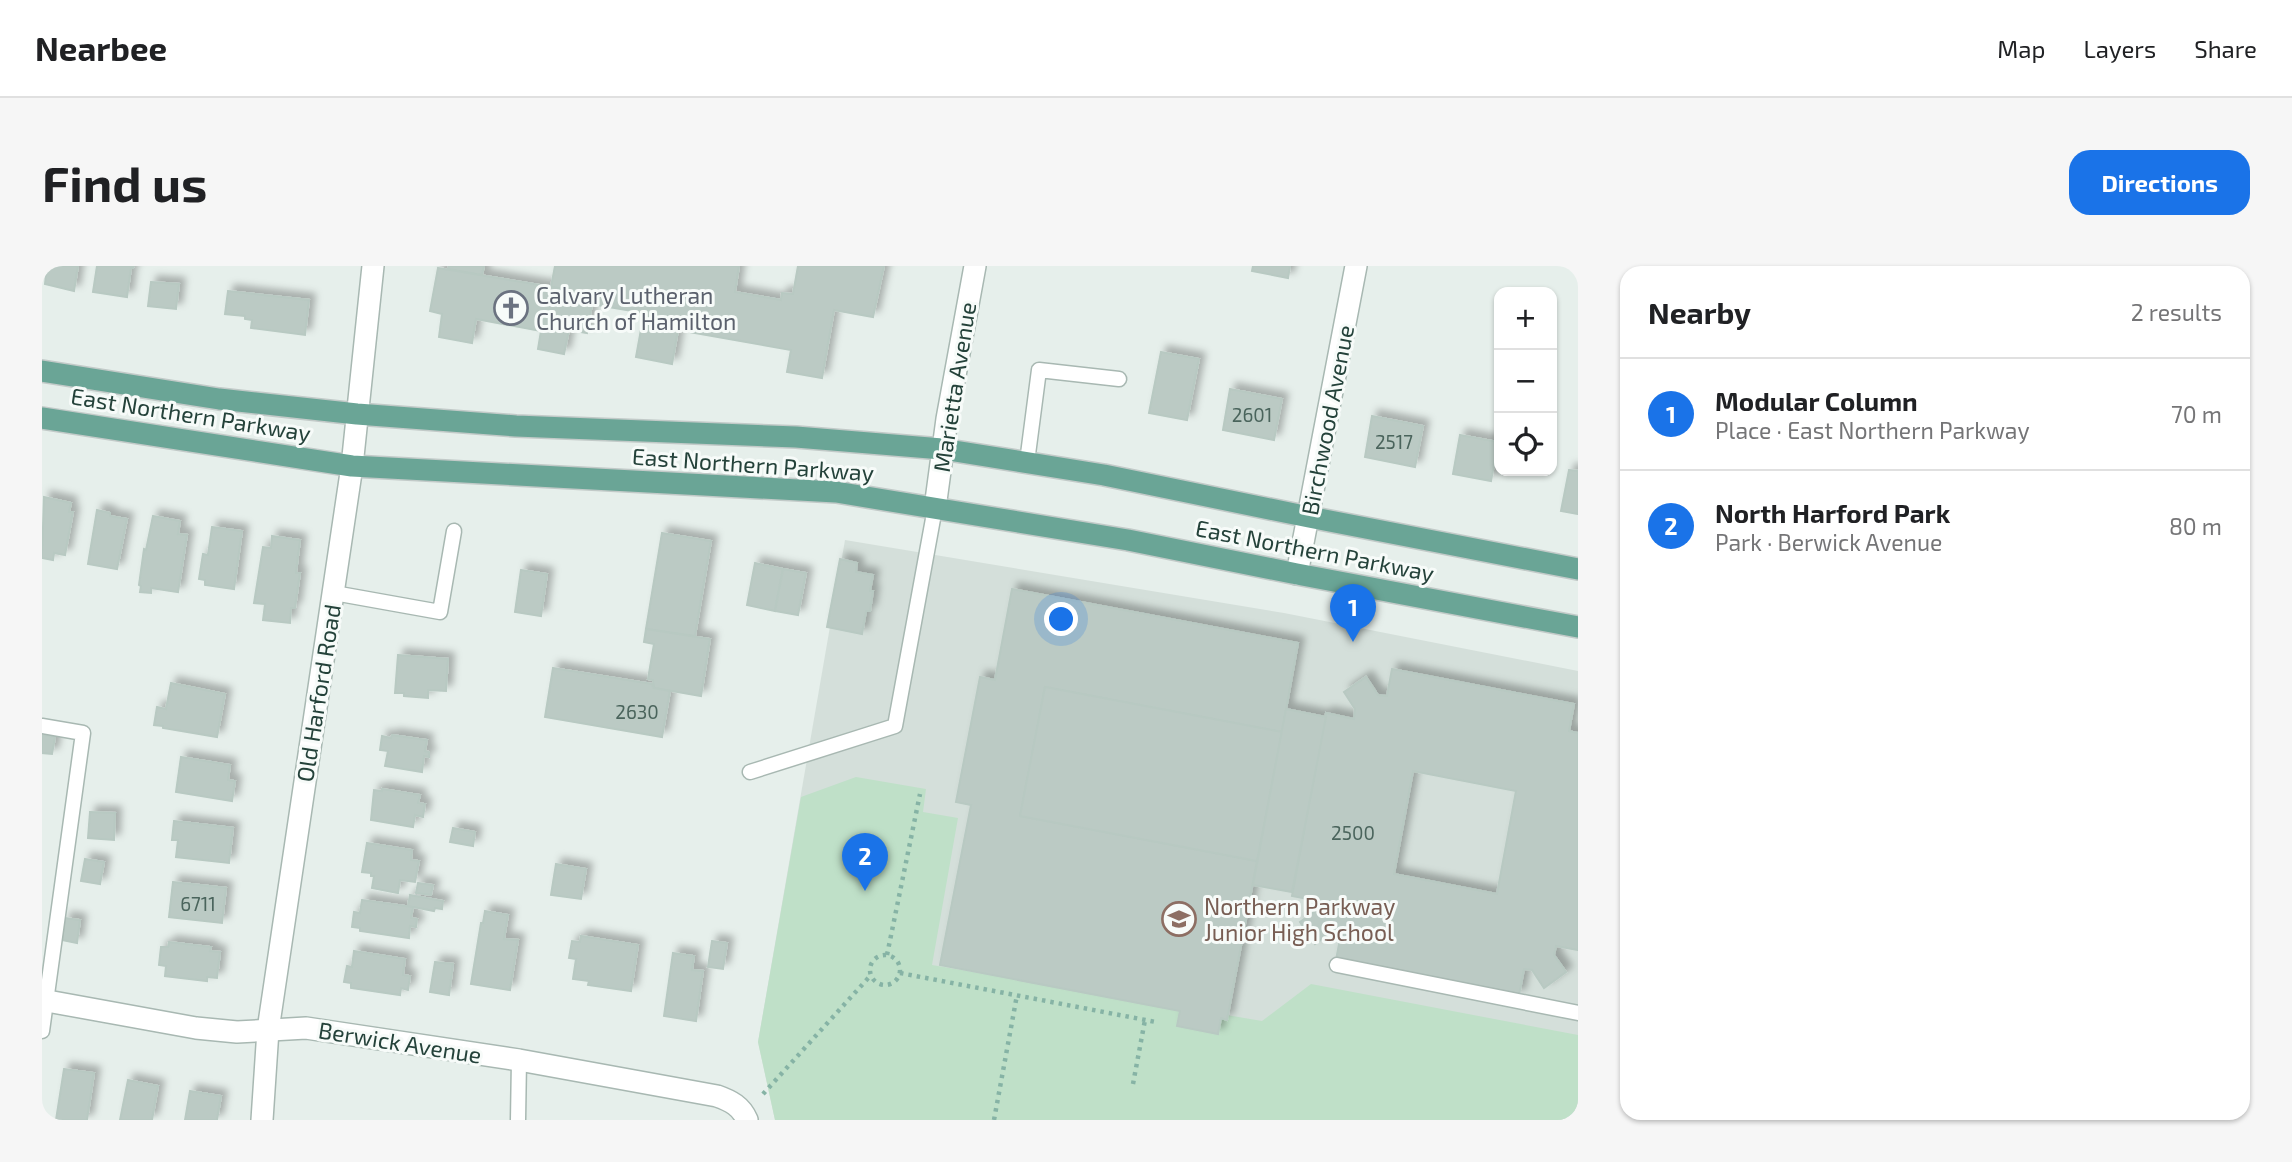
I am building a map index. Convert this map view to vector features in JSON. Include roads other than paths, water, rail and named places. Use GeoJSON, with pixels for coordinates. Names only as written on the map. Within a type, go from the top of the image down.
{"type":"FeatureCollection","features":[{"type":"Feature","properties":{"kind":"main road","name":"East Northern Parkway"},"geometry":{"type":"LineString","coordinates":[[42,371],[219,399],[357,414],[516,426],[796,437],[942,449],[1104,475],[1578,569]]}},
{"type":"Feature","properties":{"kind":"main road","name":"East Northern Parkway"},"geometry":{"type":"LineString","coordinates":[[42,418],[352,466],[836,492],[1128,540],[1578,626]]}},
{"type":"Feature","properties":{"kind":"street","name":"Old Harford Road"},"geometry":{"type":"LineString","coordinates":[[262,1120],[268,1030],[352,466],[373,266]]}},
{"type":"Feature","properties":{"kind":"street","name":"Marietta Avenue"},"geometry":{"type":"LineString","coordinates":[[935,508],[942,449],[975,266]]}},
{"type":"Feature","properties":{"kind":"street","name":"Birchwood Avenue"},"geometry":{"type":"LineString","coordinates":[[1297,574],[1356,266]]}},
{"type":"Feature","properties":{"kind":"street","name":"Berwick Avenue"},"geometry":{"type":"LineString","coordinates":[[44,1001],[196,1028],[237,1032],[306,1028],[519,1060],[717,1096],[733,1102],[747,1120]]}},
{"type":"Feature","properties":{"kind":"lane"},"geometry":{"type":"LineString","coordinates":[[1027,462],[1039,370],[1119,379]]}},
{"type":"Feature","properties":{"kind":"lane"},"geometry":{"type":"LineString","coordinates":[[750,772],[895,726],[935,508]]}},
{"type":"Feature","properties":{"kind":"lane"},"geometry":{"type":"LineString","coordinates":[[334,593],[440,612],[454,531]]}},
{"type":"Feature","properties":{"kind":"lane"},"geometry":{"type":"LineString","coordinates":[[42,726],[83,733],[44,1001],[42,1031]]}},
{"type":"Feature","properties":{"kind":"lane"},"geometry":{"type":"LineString","coordinates":[[1337,965],[1578,1013]]}},
{"type":"Feature","properties":{"kind":"lane"},"geometry":{"type":"LineString","coordinates":[[518,1120],[519,1060]]}},
{"type":"Feature","properties":{"kind":"place","name":"Calvary Lutheran Church of Hamilton"},"geometry":{"type":"Point","coordinates":[511,308]}},
{"type":"Feature","properties":{"kind":"place","name":"Modular Column"},"geometry":{"type":"Point","coordinates":[1353,642]}},
{"type":"Feature","properties":{"kind":"place","name":"North Harford Park"},"geometry":{"type":"Point","coordinates":[865,891]}},
{"type":"Feature","properties":{"kind":"place","name":"Northern Parkway Junior High School"},"geometry":{"type":"Point","coordinates":[1179,919]}}]}
